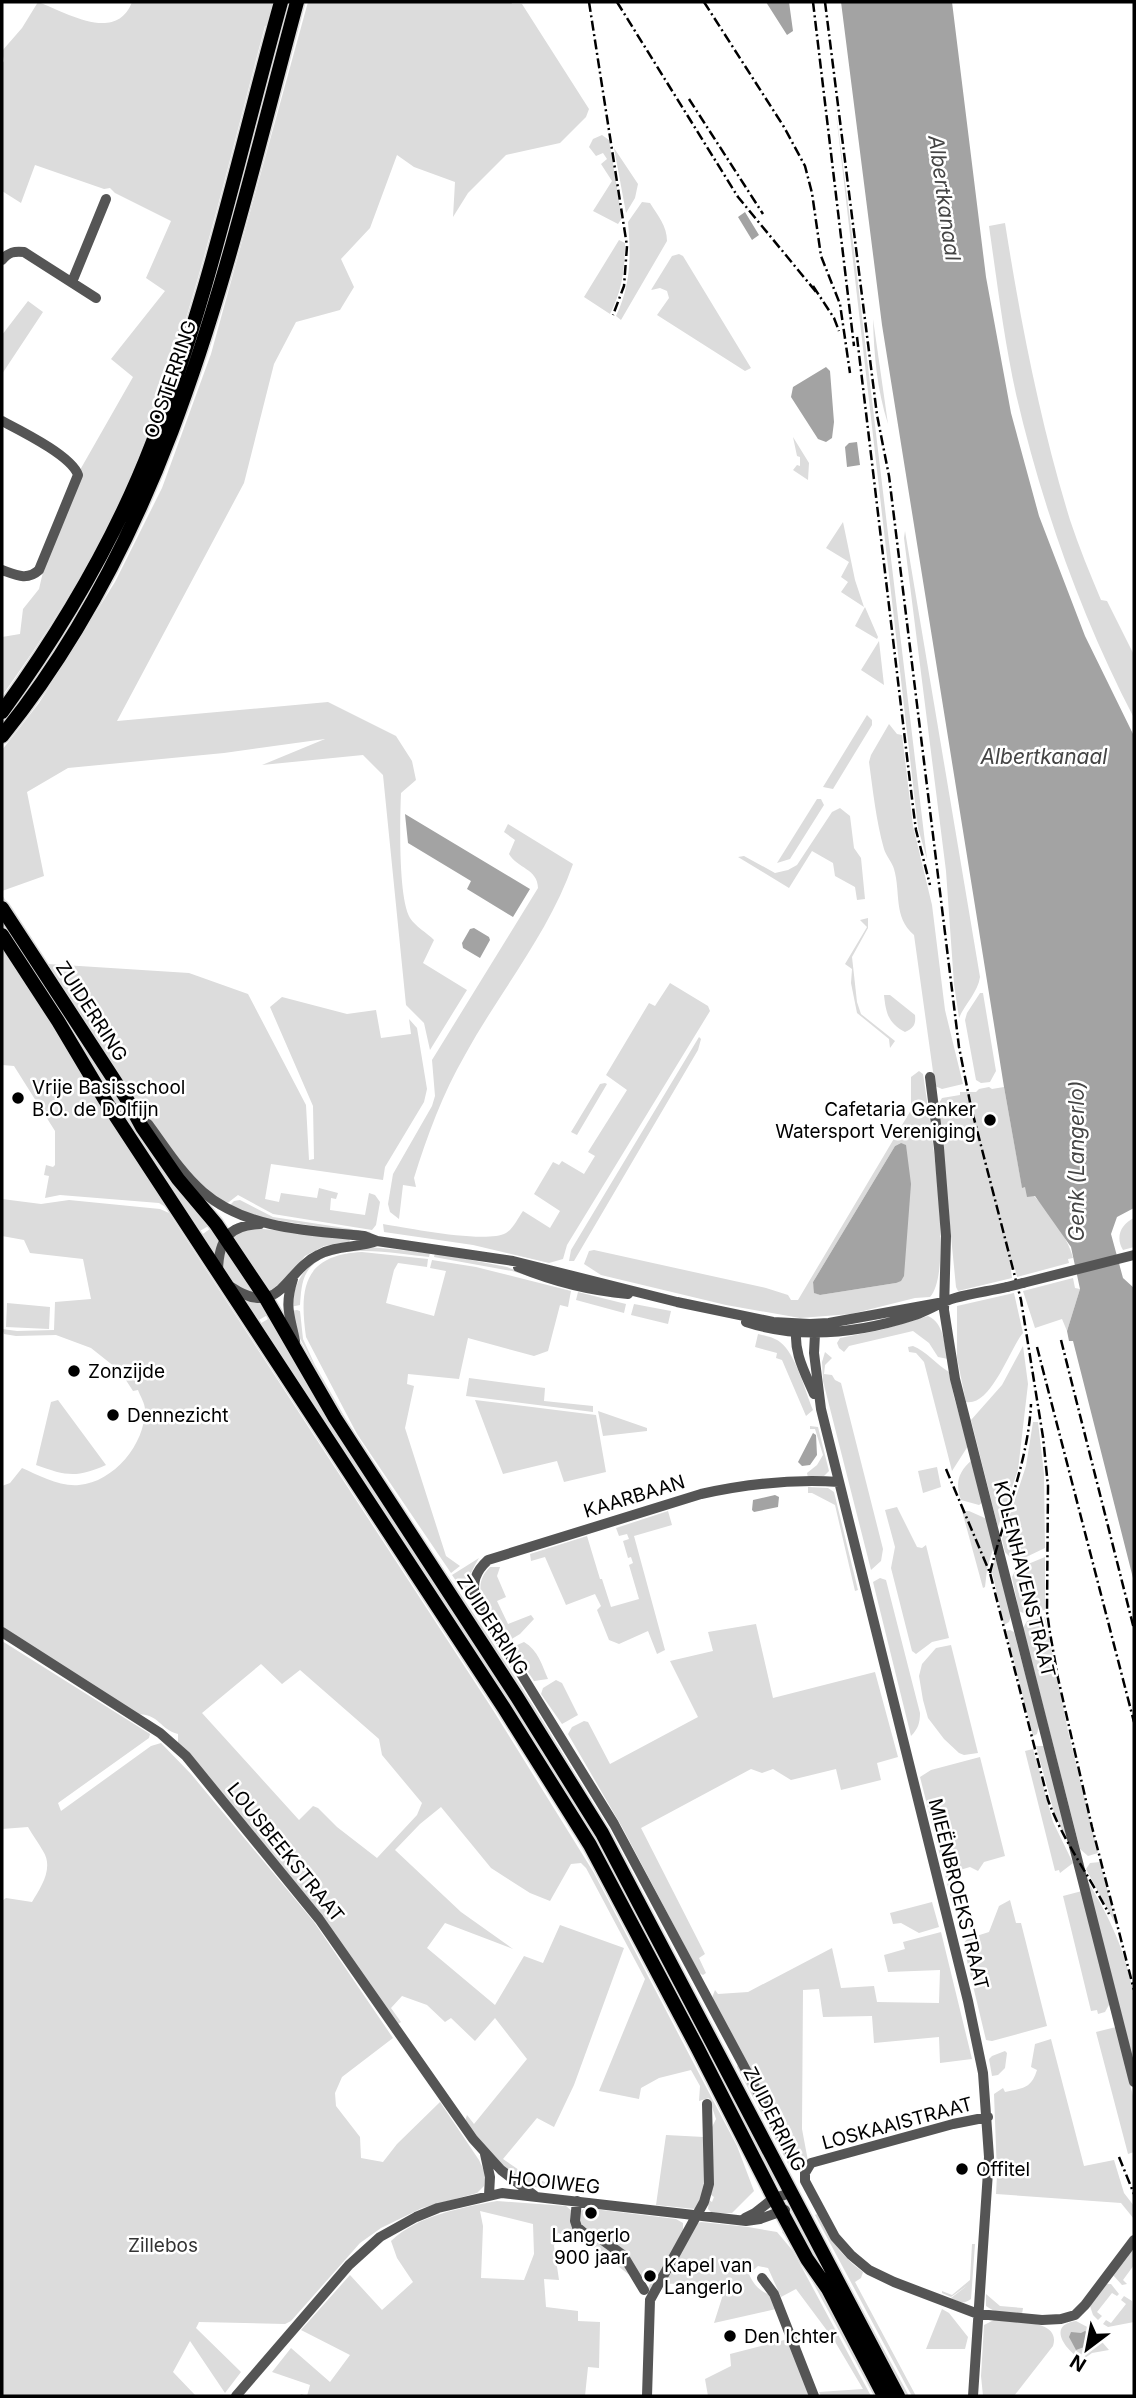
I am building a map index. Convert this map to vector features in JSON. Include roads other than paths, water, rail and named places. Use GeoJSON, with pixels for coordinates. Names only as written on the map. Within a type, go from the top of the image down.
{"type":"FeatureCollection","features":[{"type":"Feature","properties":{"kind":"main road","name":"OOSTERRING"},"geometry":{"type":"LineString","coordinates":[[2,712],[47,646],[97,563],[151,446],[193,326],[281,2]]}},
{"type":"Feature","properties":{"kind":"main road","name":"OOSTERRING"},"geometry":{"type":"LineString","coordinates":[[2,736],[35,692],[88,610],[133,526],[164,455],[207,331],[297,2]]}},
{"type":"Feature","properties":{"kind":"main road","name":"ZUIDERRING"},"geometry":{"type":"LineString","coordinates":[[2,908],[128,1101],[142,1127],[178,1179],[226,1237],[265,1297],[335,1418],[517,1697],[614,1855],[898,2396]]}},
{"type":"Feature","properties":{"kind":"main road","name":"ZUIDERRING"},"geometry":{"type":"LineString","coordinates":[[2,935],[105,1100],[504,1708],[590,1845],[782,2213],[807,2259],[828,2289],[884,2396]]}},
{"type":"Feature","properties":{"kind":"street"},"geometry":{"type":"LineString","coordinates":[[72,282],[106,200]]}},
{"type":"Feature","properties":{"kind":"street"},"geometry":{"type":"LineString","coordinates":[[2,260],[15,251],[24,252],[96,298]]}},
{"type":"Feature","properties":{"kind":"street"},"geometry":{"type":"LineString","coordinates":[[2,421],[63,458],[75,468],[78,475],[39,570],[33,576],[25,578],[2,570]]}},
{"type":"Feature","properties":{"kind":"street","name":"KOLENHAVENSTRAAT"},"geometry":{"type":"LineString","coordinates":[[930,1077],[946,1236],[944,1301],[955,1379],[1134,2082]]}},
{"type":"Feature","properties":{"kind":"street"},"geometry":{"type":"LineString","coordinates":[[128,1101],[189,1179],[203,1192],[240,1215],[269,1224]]}},
{"type":"Feature","properties":{"kind":"street"},"geometry":{"type":"LineString","coordinates":[[218,1270],[219,1252],[232,1231],[246,1225],[269,1224],[364,1236],[377,1241],[502,1261],[534,1274],[610,1293],[647,1295],[796,1329],[813,1329],[881,1324],[916,1314],[944,1301],[1130,1256]]}},
{"type":"Feature","properties":{"kind":"street"},"geometry":{"type":"LineString","coordinates":[[229,1286],[243,1295],[265,1297],[280,1290],[307,1261],[317,1255],[329,1250],[377,1241]]}},
{"type":"Feature","properties":{"kind":"street"},"geometry":{"type":"LineString","coordinates":[[294,1278],[288,1309],[296,1348]]}},
{"type":"Feature","properties":{"kind":"street","name":"MIEËNBROEKSTRAAT"},"geometry":{"type":"LineString","coordinates":[[796,1329],[799,1357],[821,1409]]}},
{"type":"Feature","properties":{"kind":"street","name":"MIEËNBROEKSTRAAT"},"geometry":{"type":"LineString","coordinates":[[813,1329],[821,1409],[968,2001],[983,2073],[989,2157],[973,2396]]}},
{"type":"Feature","properties":{"kind":"street","name":"KAARBAAN"},"geometry":{"type":"LineString","coordinates":[[475,1600],[474,1578],[488,1560],[497,1557],[701,1494],[737,1486],[839,1482]]}},
{"type":"Feature","properties":{"kind":"street","name":"ZUIDERRING"},"geometry":{"type":"LineString","coordinates":[[475,1600],[593,1789],[648,1885],[792,2156]]}},
{"type":"Feature","properties":{"kind":"street","name":"LOUSBEEKSTRAAT"},"geometry":{"type":"LineString","coordinates":[[2,1632],[160,1733],[186,1756],[320,1919],[485,2154],[535,2196]]}},
{"type":"Feature","properties":{"kind":"street"},"geometry":{"type":"LineString","coordinates":[[614,1855],[648,1885]]}},
{"type":"Feature","properties":{"kind":"street"},"geometry":{"type":"LineString","coordinates":[[735,2049],[735,2085]]}},
{"type":"Feature","properties":{"kind":"street"},"geometry":{"type":"LineString","coordinates":[[647,2396],[650,2300],[704,2202],[709,2185],[707,2104]]}},
{"type":"Feature","properties":{"kind":"street","name":"LOSKAAISTRAAT"},"geometry":{"type":"LineString","coordinates":[[978,2314],[869,2270],[851,2255],[835,2236],[805,2181],[805,2173],[811,2164],[953,2124],[988,2117]]}},
{"type":"Feature","properties":{"kind":"street","name":"LOUSBEEKSTRAAT"},"geometry":{"type":"LineString","coordinates":[[485,2154],[490,2176],[489,2195]]}},
{"type":"Feature","properties":{"kind":"street"},"geometry":{"type":"LineString","coordinates":[[501,2170],[502,2193]]}},
{"type":"Feature","properties":{"kind":"street","name":"HOOIWEG"},"geometry":{"type":"LineString","coordinates":[[236,2396],[365,2248],[393,2228],[438,2208],[502,2193],[737,2221],[782,2213],[794,2198]]}},
{"type":"Feature","properties":{"kind":"street"},"geometry":{"type":"LineString","coordinates":[[737,2221],[755,2213],[774,2198],[794,2198]]}},
{"type":"Feature","properties":{"kind":"street"},"geometry":{"type":"LineString","coordinates":[[577,2201],[577,2227],[584,2233],[601,2239],[623,2255],[644,2290]]}},
{"type":"Feature","properties":{"kind":"street"},"geometry":{"type":"LineString","coordinates":[[978,2314],[1042,2319],[1061,2319],[1074,2315],[1085,2305],[1134,2240]]}},
{"type":"Feature","properties":{"kind":"street"},"geometry":{"type":"LineString","coordinates":[[762,2278],[774,2294],[814,2396]]}},
{"type":"Feature","properties":{"kind":"water"},"geometry":{"type":"Polygon","coordinates":[[[766,2],[789,2],[793,31],[787,35],[766,2]]]}},
{"type":"Feature","properties":{"kind":"water","name":"Albertkanaal"},"geometry":{"type":"Polygon","coordinates":[[[841,2],[952,2],[986,277],[1011,413],[1039,516],[1085,636],[1134,736],[1134,1208],[1117,1217],[1111,1234],[1123,1278],[1134,1288],[1134,1582],[1073,1341],[1069,1341],[1067,1331],[1080,1289],[1071,1247],[1035,1196],[1027,1197],[1025,1187],[1022,1188],[882,325],[841,2]]]}},
{"type":"Feature","properties":{"kind":"water"},"geometry":{"type":"Polygon","coordinates":[[[745,212],[759,235],[752,240],[738,217],[745,212]]]}},
{"type":"Feature","properties":{"kind":"water"},"geometry":{"type":"Polygon","coordinates":[[[826,367],[830,371],[834,422],[832,438],[826,442],[818,439],[791,397],[793,387],[826,367]]]}},
{"type":"Feature","properties":{"kind":"water"},"geometry":{"type":"Polygon","coordinates":[[[857,442],[860,465],[847,467],[845,447],[849,443],[857,442]]]}},
{"type":"Feature","properties":{"kind":"water"},"geometry":{"type":"Polygon","coordinates":[[[405,814],[530,889],[513,917],[467,889],[471,881],[408,843],[405,814]]]}},
{"type":"Feature","properties":{"kind":"water"},"geometry":{"type":"Polygon","coordinates":[[[474,928],[490,940],[480,958],[463,948],[462,943],[470,929],[474,928]]]}},
{"type":"Feature","properties":{"kind":"water"},"geometry":{"type":"Polygon","coordinates":[[[901,1143],[906,1145],[911,1184],[904,1276],[896,1283],[820,1295],[814,1293],[813,1282],[895,1146],[901,1143]]]}},
{"type":"Feature","properties":{"kind":"water"},"geometry":{"type":"Polygon","coordinates":[[[813,1433],[816,1435],[817,1455],[810,1465],[802,1466],[798,1462],[813,1433]]]}},
{"type":"Feature","properties":{"kind":"water"},"geometry":{"type":"Polygon","coordinates":[[[775,1495],[779,1497],[778,1507],[754,1512],[752,1510],[753,1500],[775,1495]]]}},
{"type":"Feature","properties":{"kind":"water"},"geometry":{"type":"Polygon","coordinates":[[[1085,2331],[1094,2337],[1095,2343],[1076,2350],[1069,2337],[1071,2332],[1085,2331]]]}},
{"type":"Feature","properties":{"kind":"railway"},"geometry":{"type":"LineString","coordinates":[[589,2],[627,246],[624,286],[613,315]]}},
{"type":"Feature","properties":{"kind":"railway"},"geometry":{"type":"LineString","coordinates":[[617,2],[738,197],[817,293]]}},
{"type":"Feature","properties":{"kind":"railway"},"geometry":{"type":"LineString","coordinates":[[704,2],[784,127],[805,166],[812,193],[821,256],[840,304],[850,373]]}},
{"type":"Feature","properties":{"kind":"railway"},"geometry":{"type":"LineString","coordinates":[[813,2],[854,346]]}},
{"type":"Feature","properties":{"kind":"railway"},"geometry":{"type":"LineString","coordinates":[[825,2],[877,415],[889,476],[959,1047],[971,1107],[1021,1300],[1043,1437],[1048,1486],[1047,1612],[1050,1633],[1092,1827],[1134,1990]]}},
{"type":"Feature","properties":{"kind":"railway"},"geometry":{"type":"LineString","coordinates":[[689,99],[763,214]]}},
{"type":"Feature","properties":{"kind":"railway"},"geometry":{"type":"LineString","coordinates":[[813,286],[834,318],[839,331]]}},
{"type":"Feature","properties":{"kind":"railway"},"geometry":{"type":"LineString","coordinates":[[857,337],[916,830],[930,885]]}},
{"type":"Feature","properties":{"kind":"railway"},"geometry":{"type":"LineString","coordinates":[[1061,1340],[1134,1629]]}},
{"type":"Feature","properties":{"kind":"railway"},"geometry":{"type":"LineString","coordinates":[[1037,1347],[1134,1722]]}},
{"type":"Feature","properties":{"kind":"railway"},"geometry":{"type":"LineString","coordinates":[[990,1573],[1020,1468],[1031,1404]]}},
{"type":"Feature","properties":{"kind":"railway"},"geometry":{"type":"LineString","coordinates":[[946,1469],[990,1573],[1048,1800],[1069,1844],[1109,1914]]}},
{"type":"Feature","properties":{"kind":"railway"},"geometry":{"type":"LineString","coordinates":[[1119,2157],[1134,2194]]}},
{"type":"Feature","properties":{"kind":"place","name":"Vrije Basisschool B.O. de Dolfijn"},"geometry":{"type":"Point","coordinates":[18,1098]}},
{"type":"Feature","properties":{"kind":"place","name":"Cafetaria Genker Watersport Vereniging"},"geometry":{"type":"Point","coordinates":[990,1120]}},
{"type":"Feature","properties":{"kind":"place","name":"Zonzijde"},"geometry":{"type":"Point","coordinates":[74,1371]}},
{"type":"Feature","properties":{"kind":"place","name":"Dennezicht"},"geometry":{"type":"Point","coordinates":[113,1415]}},
{"type":"Feature","properties":{"kind":"place","name":"Offitel"},"geometry":{"type":"Point","coordinates":[962,2169]}},
{"type":"Feature","properties":{"kind":"place","name":"Langerlo 900 jaar"},"geometry":{"type":"Point","coordinates":[591,2213]}},
{"type":"Feature","properties":{"kind":"place","name":"Kapel van Langerlo"},"geometry":{"type":"Point","coordinates":[650,2276]}},
{"type":"Feature","properties":{"kind":"place","name":"Den Ichter"},"geometry":{"type":"Point","coordinates":[730,2336]}},
{"type":"Feature","properties":{"kind":"water label","name":"Genk (Langerlo)"},"geometry":{"type":"Point","coordinates":[1077,1161]}},
{"type":"Feature","properties":{"kind":"park label","name":"Zillebos"},"geometry":{"type":"Point","coordinates":[163,2245]}}]}
